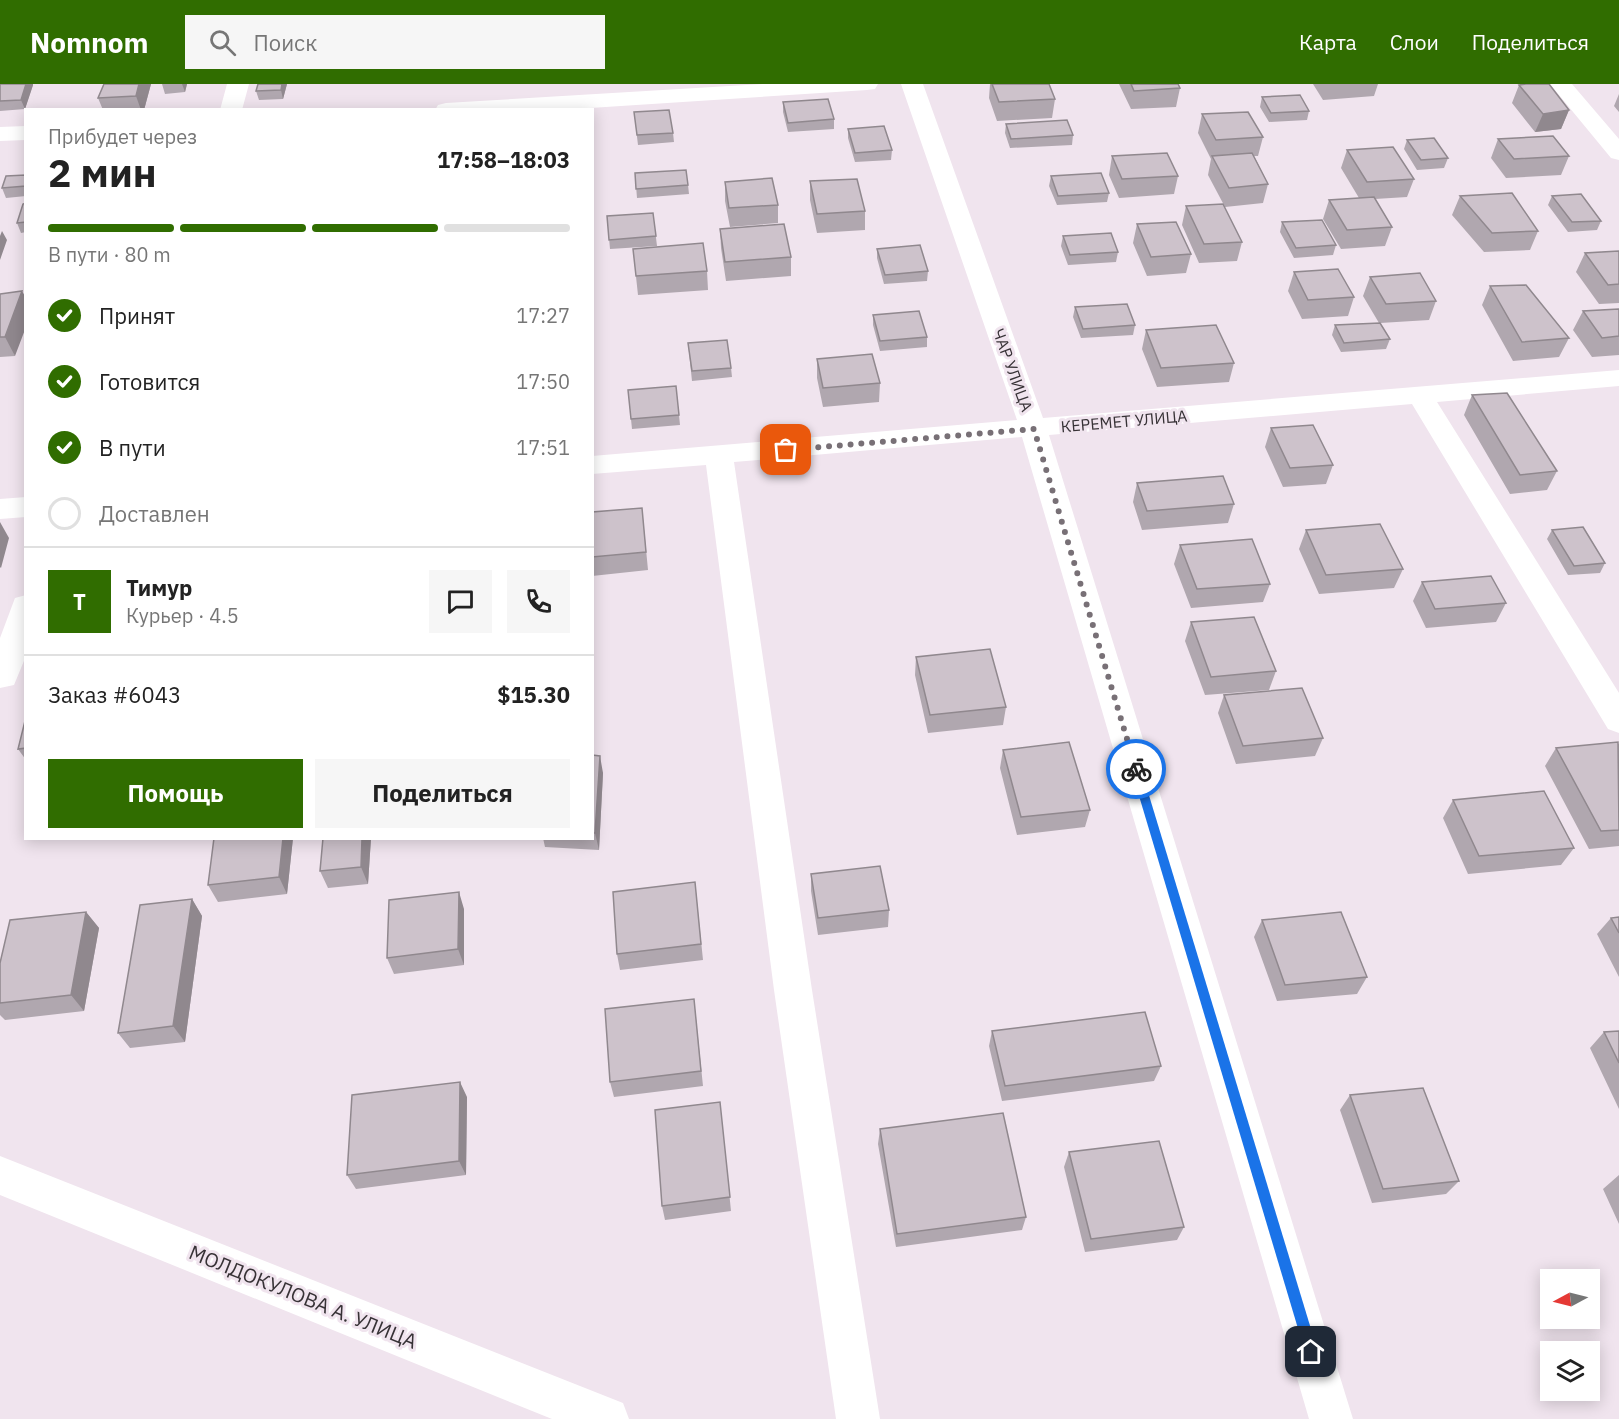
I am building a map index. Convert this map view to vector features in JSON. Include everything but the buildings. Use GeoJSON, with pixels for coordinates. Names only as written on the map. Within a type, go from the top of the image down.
{"type":"FeatureCollection","features":[{"type":"Feature","properties":{"kind":"street"},"geometry":{"type":"LineString","coordinates":[[232,108],[238,84]]}},
{"type":"Feature","properties":{"kind":"street"},"geometry":{"type":"LineString","coordinates":[[478,108],[867,84]]}},
{"type":"Feature","properties":{"kind":"street","name":"ЧАР УЛИЦА"},"geometry":{"type":"LineString","coordinates":[[912,84],[1034,429],[1331,1419]]}},
{"type":"Feature","properties":{"kind":"street"},"geometry":{"type":"LineString","coordinates":[[1561,84],[1619,153]]}},
{"type":"Feature","properties":{"kind":"street"},"geometry":{"type":"LineString","coordinates":[[0,134],[24,133]]}},
{"type":"Feature","properties":{"kind":"street","name":"КЕРЕМЕТ УЛИЦА"},"geometry":{"type":"LineString","coordinates":[[594,465],[1619,378]]}},
{"type":"Feature","properties":{"kind":"street"},"geometry":{"type":"LineString","coordinates":[[1419,394],[1619,720]]}},
{"type":"Feature","properties":{"kind":"street"},"geometry":{"type":"LineString","coordinates":[[719,456],[793,990],[858,1419]]}},
{"type":"Feature","properties":{"kind":"street"},"geometry":{"type":"LineString","coordinates":[[0,509],[24,507]]}},
{"type":"Feature","properties":{"kind":"street"},"geometry":{"type":"LineString","coordinates":[[3,678],[24,612]]}},
{"type":"Feature","properties":{"kind":"street","name":"МОЛДОКУЛОВА А. УЛИЦА"},"geometry":{"type":"LineString","coordinates":[[0,1175],[607,1419]]}},
{"type":"Feature","properties":{"kind":"way so far"},"geometry":{"type":"LineString","coordinates":[[786,450],[1034,429],[1136,769]]}},
{"type":"Feature","properties":{"kind":"route"},"geometry":{"type":"LineString","coordinates":[[1136,769],[1311,1352]]}}]}
